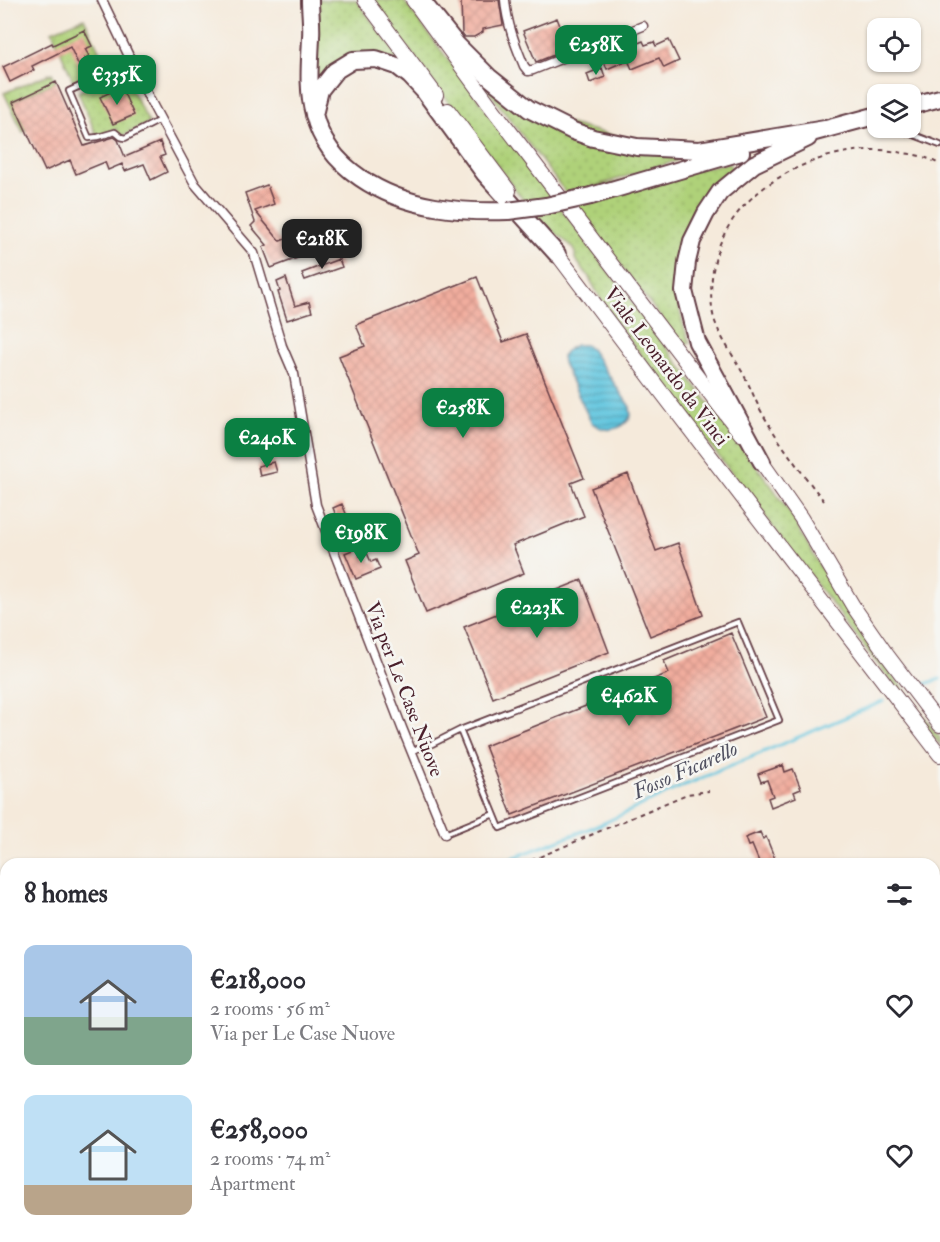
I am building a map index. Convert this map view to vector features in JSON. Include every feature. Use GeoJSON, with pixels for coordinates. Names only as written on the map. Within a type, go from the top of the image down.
{"type":"FeatureCollection","features":[{"type":"Feature","properties":{"kind":"highway"},"geometry":{"type":"LineString","coordinates":[[310,0],[312,34],[309,79],[314,115],[331,151],[347,168],[381,190],[435,207],[469,211],[508,211],[546,206],[591,196],[749,149],[867,119]]}},
{"type":"Feature","properties":{"kind":"highway"},"geometry":{"type":"LineString","coordinates":[[421,0],[457,45],[489,77],[529,109],[573,131],[593,138],[637,147],[699,150],[825,129]]}},
{"type":"Feature","properties":{"kind":"highway"},"geometry":{"type":"LineString","coordinates":[[314,115],[320,90],[334,71],[353,60],[376,59],[398,66],[424,92],[486,174],[557,254]]}},
{"type":"Feature","properties":{"kind":"highway"},"geometry":{"type":"LineString","coordinates":[[921,103],[940,98]]}},
{"type":"Feature","properties":{"kind":"highway"},"geometry":{"type":"LineString","coordinates":[[762,462],[697,342],[684,291],[687,262],[692,241],[720,192],[754,164],[825,129]]}},
{"type":"Feature","properties":{"kind":"main road","name":"Viale Leonardo da Vinci"},"geometry":{"type":"LineString","coordinates":[[365,0],[669,403],[940,755]]}},
{"type":"Feature","properties":{"kind":"main road","name":"Viale Leonardo da Vinci"},"geometry":{"type":"LineString","coordinates":[[413,0],[489,104],[762,462],[801,518],[864,624],[940,725]]}},
{"type":"Feature","properties":{"kind":"street","name":"Via per Le Case Nuove"},"geometry":{"type":"LineString","coordinates":[[102,0],[160,120],[195,184],[254,253],[282,346],[294,374],[316,505],[445,834]]}},
{"type":"Feature","properties":{"kind":"street"},"geometry":{"type":"LineString","coordinates":[[505,0],[510,30],[528,71],[643,26]]}},
{"type":"Feature","properties":{"kind":"lane"},"geometry":{"type":"LineString","coordinates":[[132,63],[69,91],[89,138],[115,132],[125,138],[160,120]]}},
{"type":"Feature","properties":{"kind":"lane"},"geometry":{"type":"LineString","coordinates":[[921,137],[940,145]]}},
{"type":"Feature","properties":{"kind":"lane"},"geometry":{"type":"LineString","coordinates":[[411,751],[432,744],[460,730],[738,622],[779,720],[500,828],[460,730]]}},
{"type":"Feature","properties":{"kind":"lane"},"geometry":{"type":"LineString","coordinates":[[445,834],[494,814]]}},
{"type":"Feature","properties":{"kind":"path"},"geometry":{"type":"LineString","coordinates":[[824,501],[768,423],[718,329],[712,311],[711,289],[720,243],[737,214],[759,192],[786,174],[827,156],[850,151],[884,149],[920,156],[940,165]]}},
{"type":"Feature","properties":{"kind":"path"},"geometry":{"type":"LineString","coordinates":[[537,858],[687,794],[709,791]]}},
{"type":"Feature","properties":{"kind":"green space"},"geometry":{"type":"Polygon","coordinates":[[[314,0],[356,0],[406,66],[379,55],[314,85],[314,0]]]}},
{"type":"Feature","properties":{"kind":"green space"},"geometry":{"type":"Polygon","coordinates":[[[371,0],[403,0],[773,488],[865,638],[940,738],[940,745],[608,312],[587,274],[575,259],[571,246],[537,218],[371,0]]]}},
{"type":"Feature","properties":{"kind":"green space"},"geometry":{"type":"Polygon","coordinates":[[[84,18],[106,66],[73,81],[52,31],[84,18]]]}},
{"type":"Feature","properties":{"kind":"green space"},"geometry":{"type":"Polygon","coordinates":[[[122,72],[149,123],[122,136],[116,129],[97,136],[78,92],[122,72]]]}},
{"type":"Feature","properties":{"kind":"green space"},"geometry":{"type":"Polygon","coordinates":[[[52,73],[56,82],[13,101],[26,131],[23,132],[4,93],[52,73]]]}},
{"type":"Feature","properties":{"kind":"green space"},"geometry":{"type":"Polygon","coordinates":[[[477,76],[525,112],[678,153],[676,161],[592,187],[729,163],[732,169],[714,186],[700,205],[681,248],[678,296],[682,320],[690,343],[683,346],[674,335],[477,76]]]}},
{"type":"Feature","properties":{"kind":"water"},"geometry":{"type":"Polygon","coordinates":[[[576,345],[585,345],[591,349],[630,407],[631,416],[618,428],[602,428],[591,422],[563,363],[562,356],[576,345]]]}},
{"type":"Feature","properties":{"kind":"building"},"geometry":{"type":"Polygon","coordinates":[[[461,0],[499,0],[503,25],[483,29],[483,32],[474,37],[464,37],[461,0]]]}},
{"type":"Feature","properties":{"kind":"building"},"geometry":{"type":"Polygon","coordinates":[[[557,18],[569,49],[536,62],[523,31],[557,18]]]}},
{"type":"Feature","properties":{"kind":"building"},"geometry":{"type":"Polygon","coordinates":[[[84,30],[92,46],[85,49],[89,56],[85,58],[89,66],[81,70],[70,47],[32,66],[34,70],[10,82],[3,67],[84,30]]]}},
{"type":"Feature","properties":{"kind":"building"},"geometry":{"type":"Polygon","coordinates":[[[669,40],[679,61],[664,68],[659,58],[632,69],[628,60],[607,69],[600,52],[621,43],[624,49],[643,41],[645,45],[654,42],[656,46],[669,40]]]}},
{"type":"Feature","properties":{"kind":"building"},"geometry":{"type":"Polygon","coordinates":[[[602,68],[605,77],[590,83],[587,74],[602,68]]]}},
{"type":"Feature","properties":{"kind":"building"},"geometry":{"type":"Polygon","coordinates":[[[56,82],[84,146],[114,137],[118,140],[125,157],[160,142],[165,155],[160,157],[167,172],[151,180],[144,164],[125,171],[122,164],[108,170],[105,162],[76,174],[70,160],[45,171],[13,102],[56,82]]]}},
{"type":"Feature","properties":{"kind":"building"},"geometry":{"type":"Polygon","coordinates":[[[121,87],[134,115],[113,124],[100,97],[121,87]]]}},
{"type":"Feature","properties":{"kind":"building"},"geometry":{"type":"Polygon","coordinates":[[[267,185],[274,204],[255,211],[280,241],[303,232],[311,253],[271,268],[263,247],[267,245],[251,226],[255,222],[245,193],[267,185]]]}},
{"type":"Feature","properties":{"kind":"building"},"geometry":{"type":"Polygon","coordinates":[[[339,259],[342,267],[305,280],[302,273],[339,259]]]}},
{"type":"Feature","properties":{"kind":"building"},"geometry":{"type":"Polygon","coordinates":[[[477,277],[503,342],[526,334],[584,478],[571,483],[584,516],[513,545],[524,573],[426,613],[405,561],[419,555],[339,356],[365,346],[356,325],[477,277]]]}},
{"type":"Feature","properties":{"kind":"building"},"geometry":{"type":"Polygon","coordinates":[[[286,278],[295,306],[309,302],[312,312],[287,320],[277,282],[286,278]]]}},
{"type":"Feature","properties":{"kind":"building"},"geometry":{"type":"Polygon","coordinates":[[[277,422],[285,448],[266,453],[262,436],[256,438],[253,428],[277,422]]]}},
{"type":"Feature","properties":{"kind":"building"},"geometry":{"type":"Polygon","coordinates":[[[274,462],[277,472],[260,476],[258,466],[274,462]]]}},
{"type":"Feature","properties":{"kind":"building"},"geometry":{"type":"Polygon","coordinates":[[[628,474],[656,551],[678,543],[703,615],[650,636],[591,488],[628,474]]]}},
{"type":"Feature","properties":{"kind":"building"},"geometry":{"type":"Polygon","coordinates":[[[342,504],[350,523],[341,527],[333,508],[342,504]]]}},
{"type":"Feature","properties":{"kind":"building"},"geometry":{"type":"Polygon","coordinates":[[[357,548],[360,556],[367,553],[371,562],[376,560],[380,569],[356,579],[345,553],[357,548]]]}},
{"type":"Feature","properties":{"kind":"building"},"geometry":{"type":"Polygon","coordinates":[[[582,580],[609,652],[493,698],[464,627],[582,580]]]}},
{"type":"Feature","properties":{"kind":"building"},"geometry":{"type":"Polygon","coordinates":[[[731,633],[766,717],[512,815],[485,746],[669,673],[664,661],[731,633]]]}},
{"type":"Feature","properties":{"kind":"building"},"geometry":{"type":"Polygon","coordinates":[[[783,765],[785,772],[793,769],[801,789],[794,792],[796,797],[771,807],[768,798],[773,796],[767,780],[761,782],[758,774],[783,765]]]}},
{"type":"Feature","properties":{"kind":"building"},"geometry":{"type":"Polygon","coordinates":[[[760,832],[763,839],[766,837],[775,858],[757,858],[752,845],[748,846],[745,838],[760,832]]]}},
{"type":"Feature","properties":{"kind":"waterway","name":"Fosso Ficarello"},"geometry":{"type":"LineString","coordinates":[[922,685],[940,679]]}},
{"type":"Feature","properties":{"kind":"waterway","name":"Fosso Ficarello"},"geometry":{"type":"LineString","coordinates":[[513,858],[604,823],[678,788],[884,701]]}}]}
